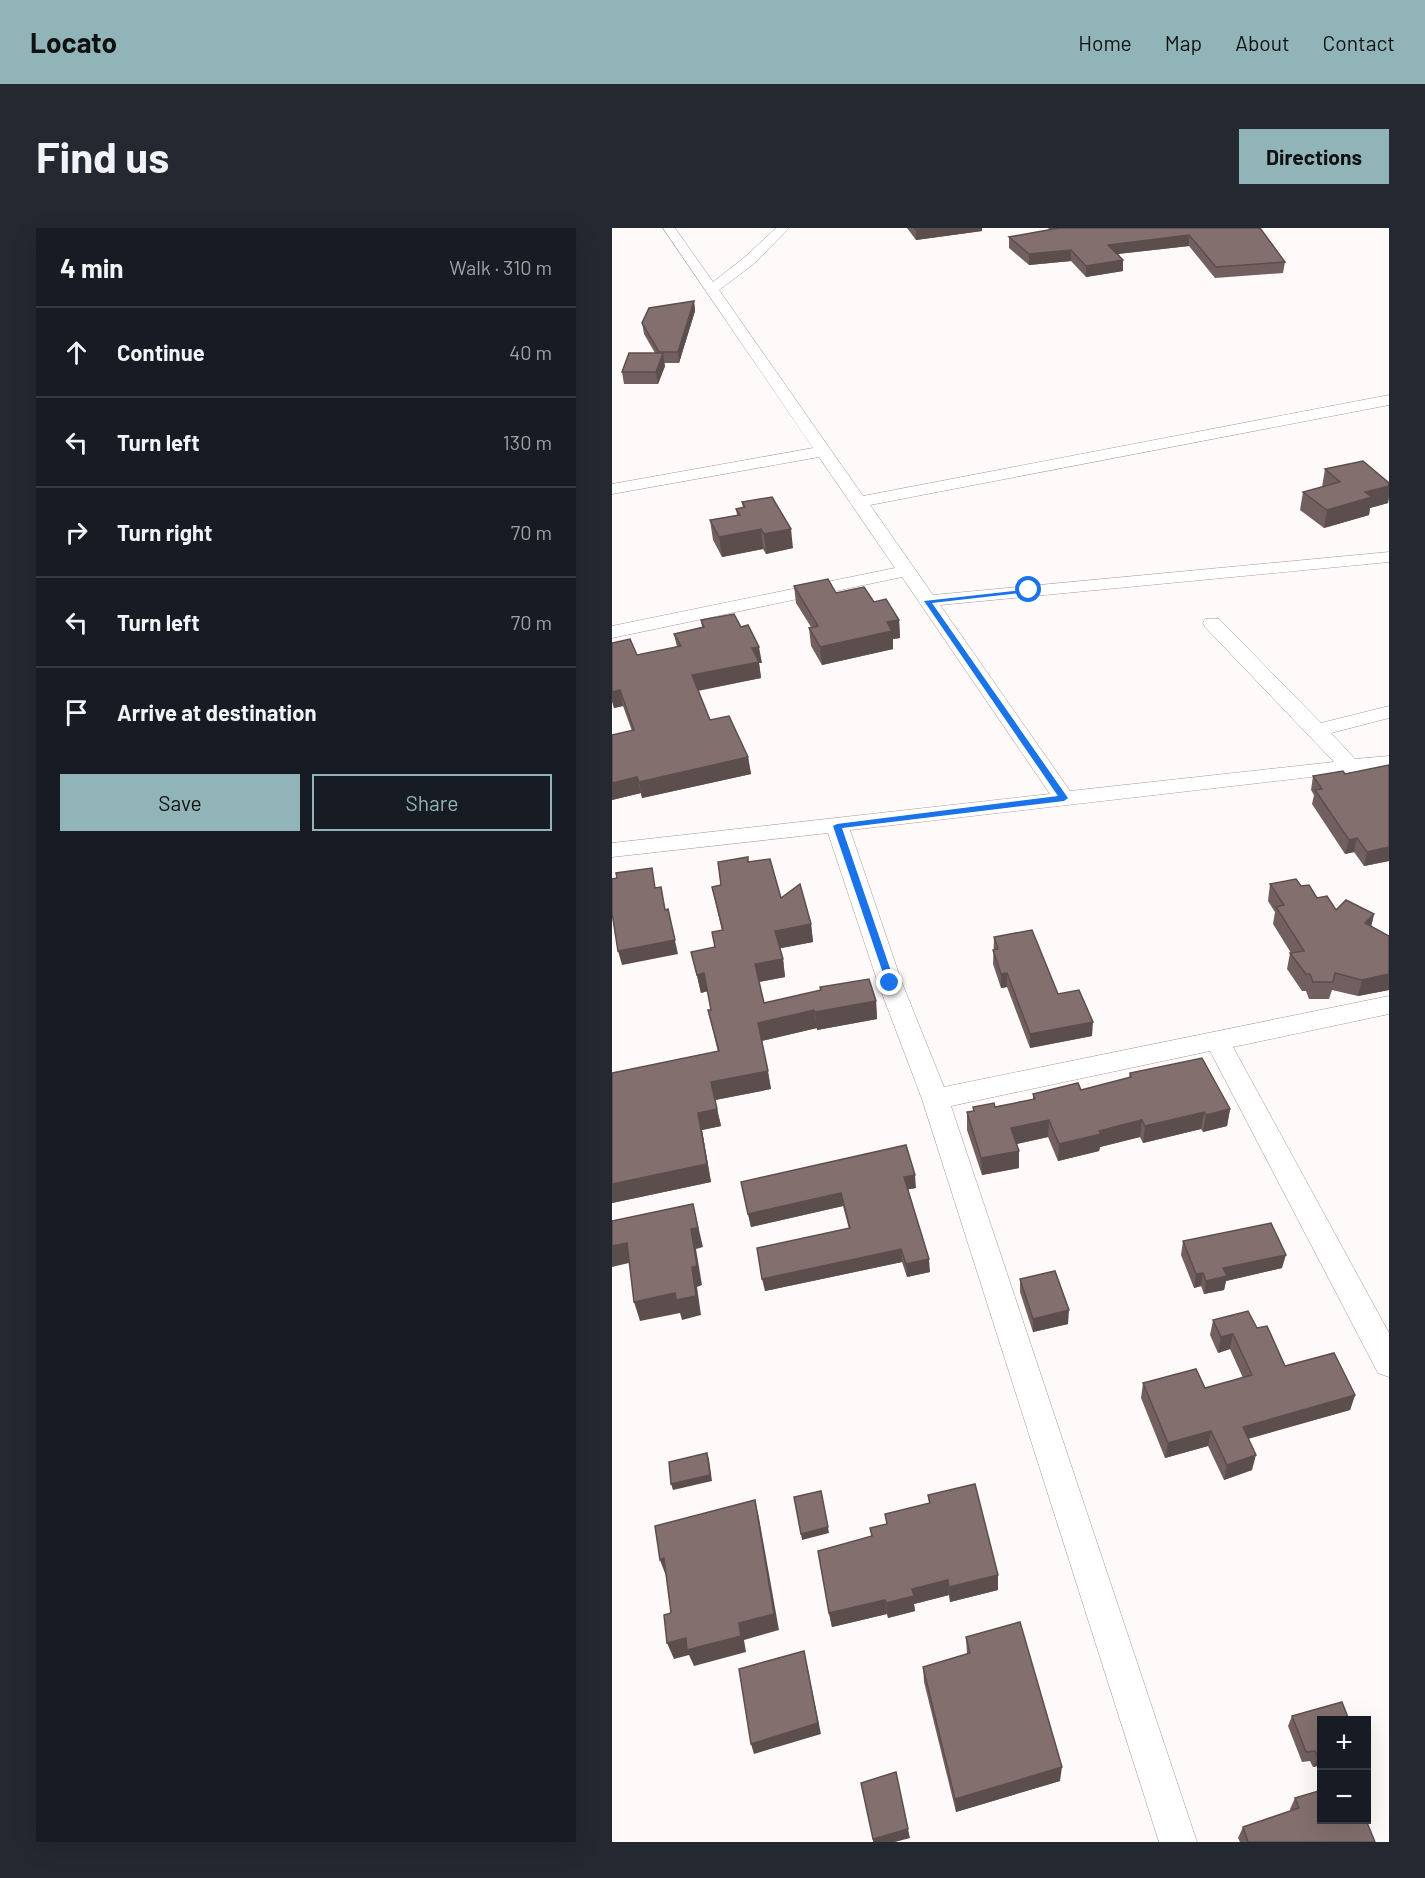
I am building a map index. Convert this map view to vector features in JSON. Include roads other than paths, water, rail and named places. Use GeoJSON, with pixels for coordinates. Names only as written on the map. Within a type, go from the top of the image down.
{"type":"FeatureCollection","features":[{"type":"Feature","properties":{"kind":"street"},"geometry":{"type":"LineString","coordinates":[[669,228],[1064,798]]}},
{"type":"Feature","properties":{"kind":"street"},"geometry":{"type":"LineString","coordinates":[[712,289],[750,260],[783,228]]}},
{"type":"Feature","properties":{"kind":"street"},"geometry":{"type":"LineString","coordinates":[[859,502],[1389,400]]}},
{"type":"Feature","properties":{"kind":"street"},"geometry":{"type":"LineString","coordinates":[[612,489],[823,451]]}},
{"type":"Feature","properties":{"kind":"street"},"geometry":{"type":"LineString","coordinates":[[927,601],[1389,557]]}},
{"type":"Feature","properties":{"kind":"street"},"geometry":{"type":"LineString","coordinates":[[612,632],[906,571]]}},
{"type":"Feature","properties":{"kind":"street"},"geometry":{"type":"LineString","coordinates":[[1212,622],[1349,766]]}},
{"type":"Feature","properties":{"kind":"street"},"geometry":{"type":"LineString","coordinates":[[1317,730],[1389,712]]}},
{"type":"Feature","properties":{"kind":"street"},"geometry":{"type":"LineString","coordinates":[[612,850],[1389,762]]}},
{"type":"Feature","properties":{"kind":"street"},"geometry":{"type":"LineString","coordinates":[[837,826],[890,983],[936,1099],[1178,1842]]}},
{"type":"Feature","properties":{"kind":"street"},"geometry":{"type":"LineString","coordinates":[[936,1099],[1389,1005]]}},
{"type":"Feature","properties":{"kind":"street"},"geometry":{"type":"LineString","coordinates":[[1217,1040],[1389,1363]]}}]}
